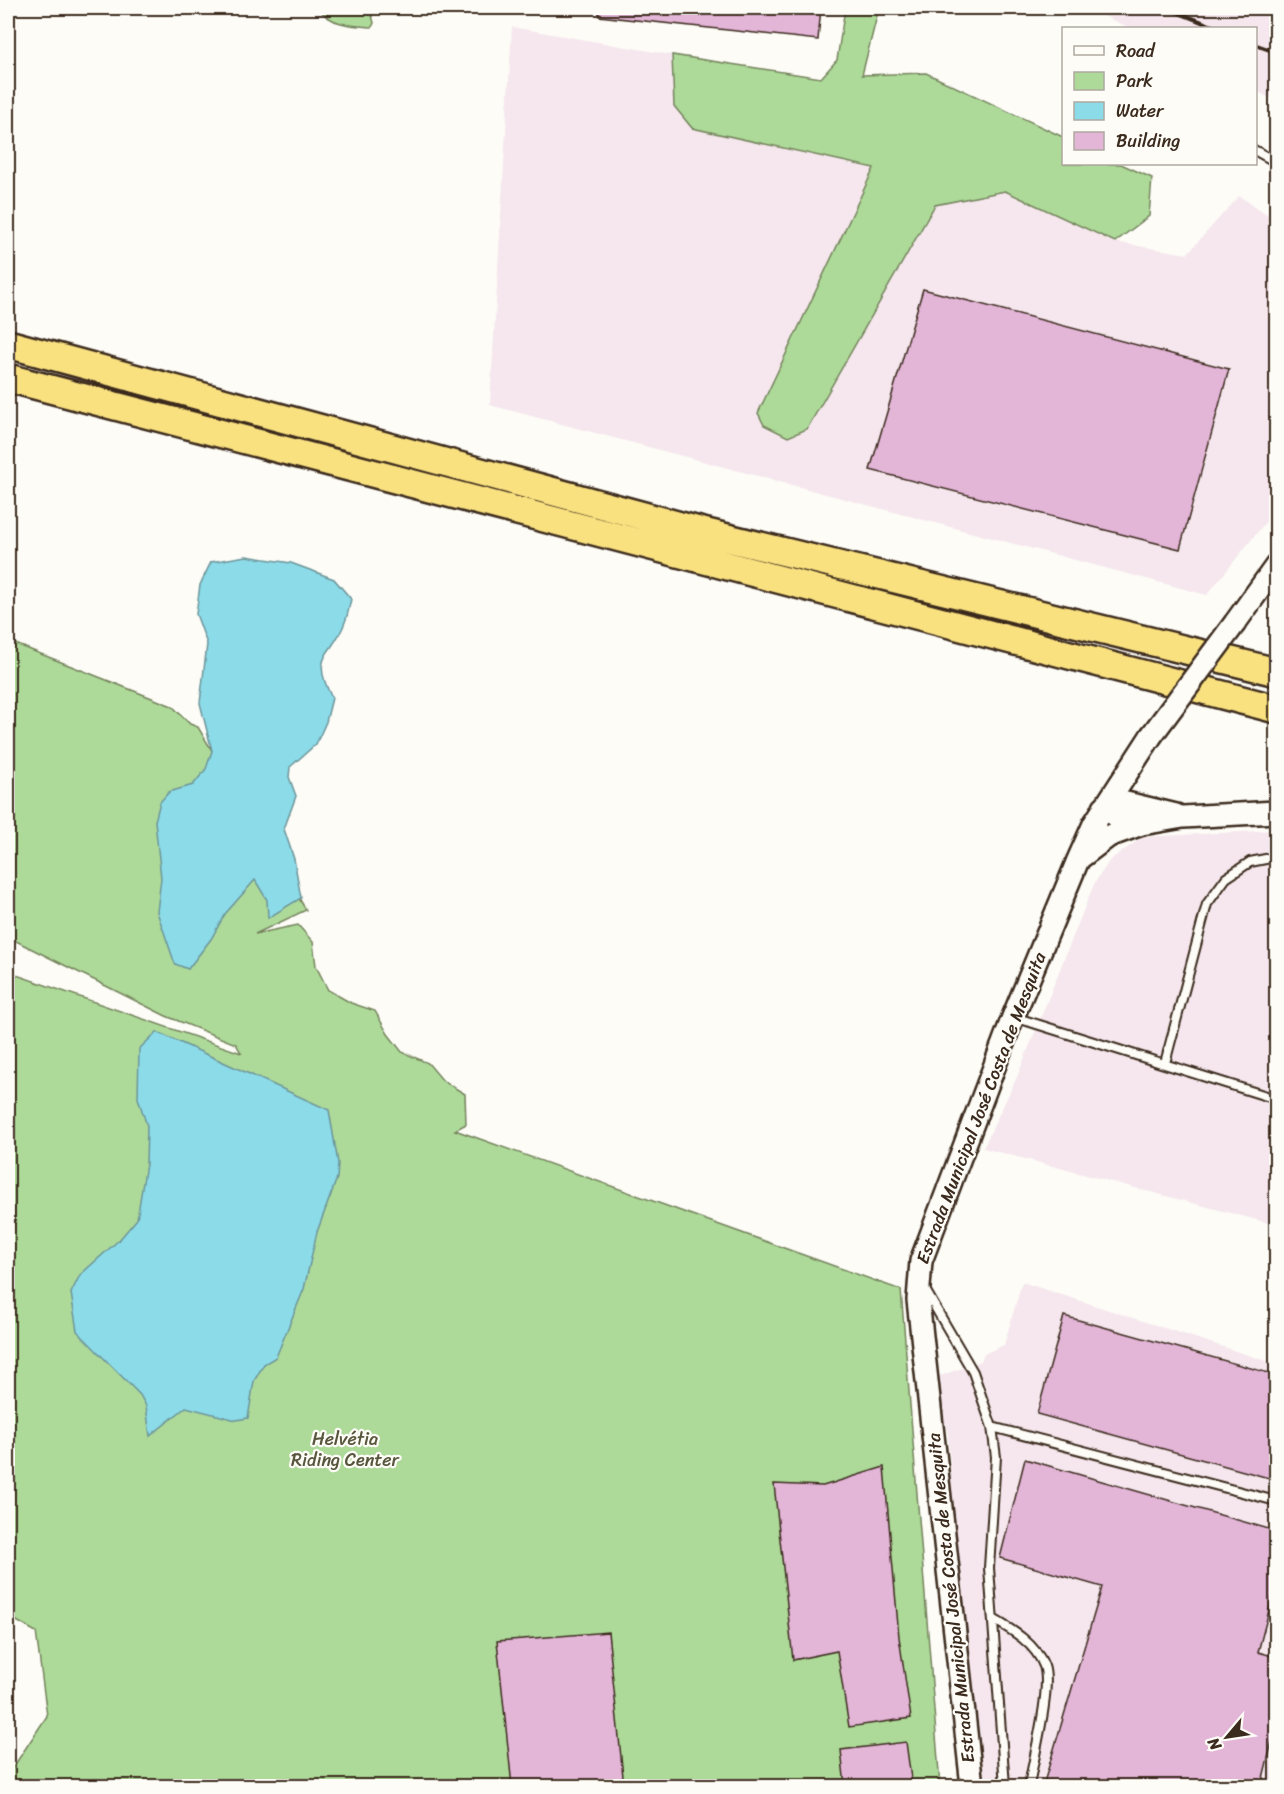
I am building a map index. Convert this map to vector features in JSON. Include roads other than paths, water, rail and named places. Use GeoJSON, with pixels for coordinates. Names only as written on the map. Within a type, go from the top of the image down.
{"type":"FeatureCollection","features":[{"type":"Feature","properties":{"kind":"highway"},"geometry":{"type":"LineString","coordinates":[[8,345],[699,531],[1276,672]]}},
{"type":"Feature","properties":{"kind":"highway"},"geometry":{"type":"LineString","coordinates":[[8,378],[1276,709]]}},
{"type":"Feature","properties":{"kind":"main road","name":"Estrada Municipal José Costa de Mesquita"},"geometry":{"type":"LineString","coordinates":[[972,1786],[918,1300],[921,1261],[1077,860],[1104,807],[1151,736],[1273,575]]}},
{"type":"Feature","properties":{"kind":"main road"},"geometry":{"type":"LineString","coordinates":[[1133,762],[1134,783],[1139,795],[1160,810]]}},
{"type":"Feature","properties":{"kind":"main road"},"geometry":{"type":"LineString","coordinates":[[1104,807],[1126,803],[1183,817]]}},
{"type":"Feature","properties":{"kind":"main road"},"geometry":{"type":"LineString","coordinates":[[1104,807],[1119,818],[1142,824]]}},
{"type":"Feature","properties":{"kind":"main road"},"geometry":{"type":"LineString","coordinates":[[1077,860],[1109,836],[1142,824],[1183,817],[1276,812]]}},
{"type":"Feature","properties":{"kind":"lane"},"geometry":{"type":"LineString","coordinates":[[1257,152],[1276,162]]}},
{"type":"Feature","properties":{"kind":"lane"},"geometry":{"type":"LineString","coordinates":[[1166,1063],[1207,904],[1226,878],[1250,862],[1276,856]]}},
{"type":"Feature","properties":{"kind":"lane"},"geometry":{"type":"LineString","coordinates":[[1014,1017],[1276,1098]]}},
{"type":"Feature","properties":{"kind":"lane"},"geometry":{"type":"LineString","coordinates":[[918,1279],[973,1372],[992,1427],[996,1457],[989,1568],[1005,1786]]}},
{"type":"Feature","properties":{"kind":"lane"},"geometry":{"type":"LineString","coordinates":[[992,1427],[1276,1501]]}},
{"type":"Feature","properties":{"kind":"lane"},"geometry":{"type":"LineString","coordinates":[[993,1619],[1024,1639],[1045,1667],[1045,1695],[1029,1786]]}},
{"type":"Feature","properties":{"kind":"water"},"geometry":{"type":"Polygon","coordinates":[[[246,556],[291,563],[334,579],[351,599],[340,634],[323,664],[322,672],[332,698],[326,722],[316,744],[290,767],[289,777],[296,796],[284,829],[294,859],[301,898],[268,918],[267,900],[255,880],[225,914],[211,939],[188,969],[175,964],[157,912],[161,878],[155,821],[160,802],[169,792],[193,785],[206,769],[212,751],[200,703],[207,644],[196,614],[200,585],[211,562],[246,556]]]}},
{"type":"Feature","properties":{"kind":"water"},"geometry":{"type":"Polygon","coordinates":[[[157,1032],[329,1110],[338,1163],[337,1178],[317,1232],[304,1289],[276,1357],[264,1364],[254,1381],[248,1418],[236,1420],[186,1407],[150,1436],[146,1406],[140,1395],[77,1331],[71,1293],[80,1275],[120,1239],[137,1219],[146,1164],[147,1126],[138,1098],[139,1049],[157,1032]]]}},
{"type":"Feature","properties":{"kind":"railway"},"geometry":{"type":"LineString","coordinates":[[1167,8],[1214,27]]}},
{"type":"Feature","properties":{"kind":"railway"},"geometry":{"type":"LineString","coordinates":[[1257,45],[1276,52]]}},
{"type":"Feature","properties":{"kind":"park label","name":"Helvétia Riding Center"},"geometry":{"type":"Point","coordinates":[345,1449]}}]}
